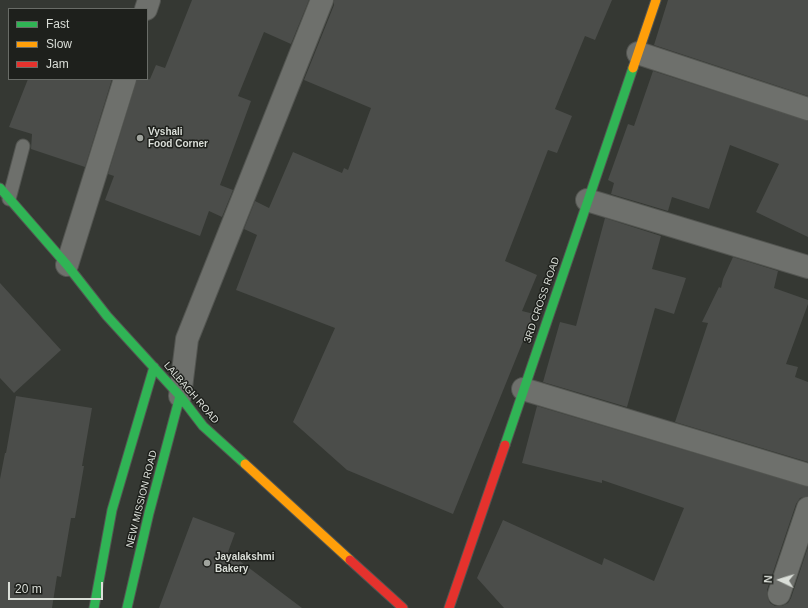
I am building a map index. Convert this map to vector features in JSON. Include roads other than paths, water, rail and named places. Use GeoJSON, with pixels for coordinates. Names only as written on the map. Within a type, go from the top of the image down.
{"type":"FeatureCollection","features":[{"type":"Feature","properties":{"kind":"main road","name":"3RD CROSS ROAD"},"geometry":{"type":"LineString","coordinates":[[449,608],[656,0]]}},
{"type":"Feature","properties":{"kind":"main road","name":"LALBAGH ROAD"},"geometry":{"type":"LineString","coordinates":[[0,188],[67,265],[107,316],[180,396],[203,426],[404,608]]}},
{"type":"Feature","properties":{"kind":"main road"},"geometry":{"type":"LineString","coordinates":[[94,608],[112,510],[154,367]]}},
{"type":"Feature","properties":{"kind":"main road","name":"NEW MISSION ROAD"},"geometry":{"type":"LineString","coordinates":[[127,608],[149,513],[180,396]]}},
{"type":"Feature","properties":{"kind":"street"},"geometry":{"type":"LineString","coordinates":[[180,396],[187,339],[322,0]]}},
{"type":"Feature","properties":{"kind":"street"},"geometry":{"type":"LineString","coordinates":[[638,53],[808,109]]}},
{"type":"Feature","properties":{"kind":"street"},"geometry":{"type":"LineString","coordinates":[[67,265],[125,80]]}},
{"type":"Feature","properties":{"kind":"street"},"geometry":{"type":"LineString","coordinates":[[587,200],[808,267]]}},
{"type":"Feature","properties":{"kind":"street"},"geometry":{"type":"LineString","coordinates":[[523,389],[808,474]]}},
{"type":"Feature","properties":{"kind":"street"},"geometry":{"type":"LineString","coordinates":[[779,594],[808,508]]}},
{"type":"Feature","properties":{"kind":"lane"},"geometry":{"type":"LineString","coordinates":[[9,199],[23,146]]}},
{"type":"Feature","properties":{"kind":"place","name":"Vyshali Food Corner"},"geometry":{"type":"Point","coordinates":[140,138]}},
{"type":"Feature","properties":{"kind":"place","name":"Jayalakshmi Bakery"},"geometry":{"type":"Point","coordinates":[207,563]}}]}
